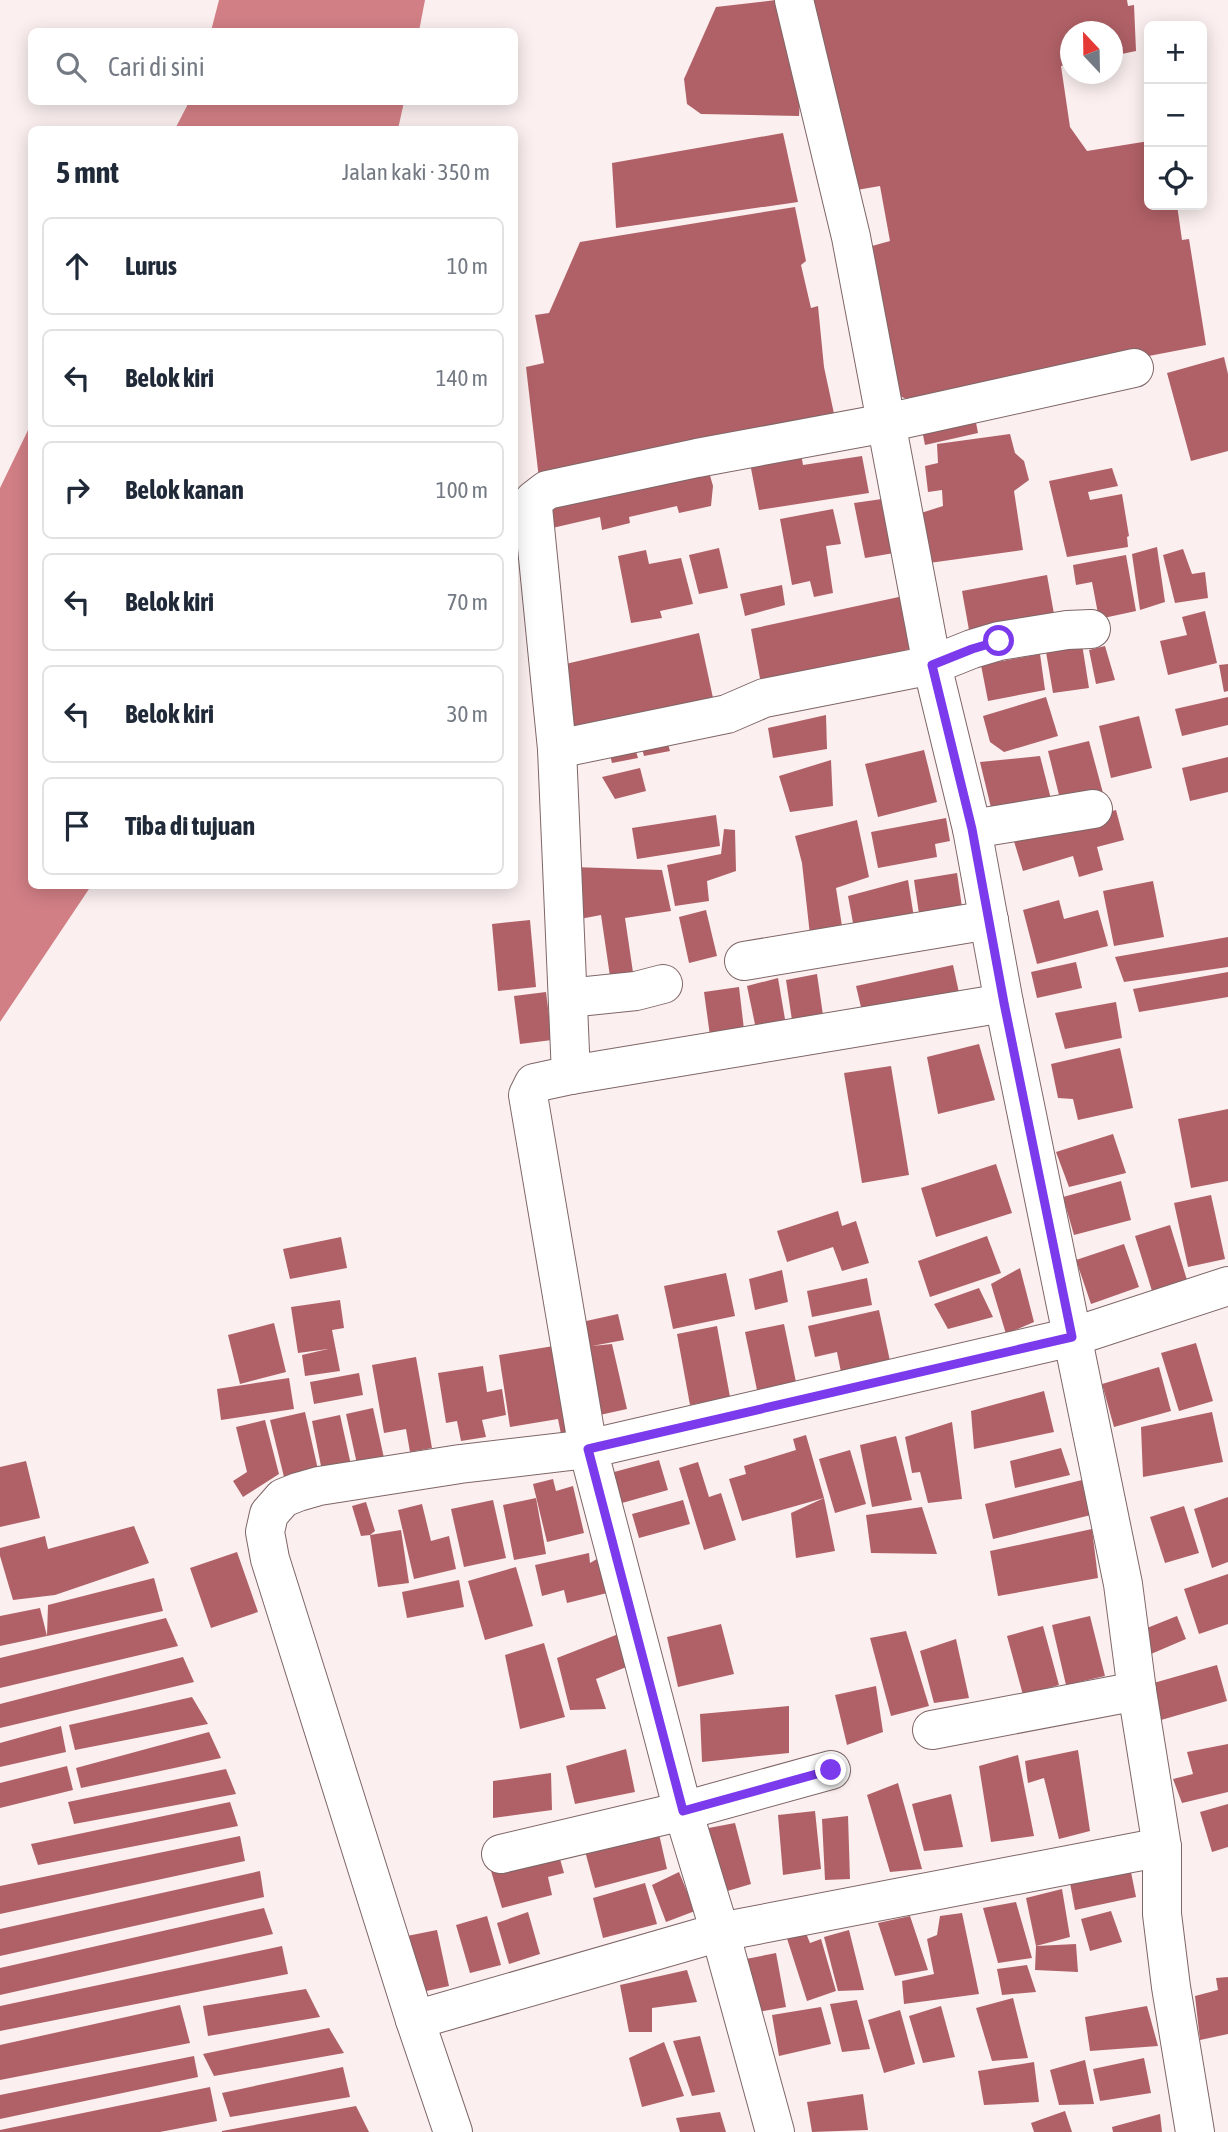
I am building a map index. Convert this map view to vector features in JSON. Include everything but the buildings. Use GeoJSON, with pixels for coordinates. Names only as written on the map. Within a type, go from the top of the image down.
{"type":"FeatureCollection","features":[{"type":"Feature","properties":{"kind":"street"},"geometry":{"type":"LineString","coordinates":[[793,0],[851,237],[932,665],[972,829],[1004,1003],[1123,1584],[1161,1847],[1162,1914],[1168,1963],[1195,2132]]}},
{"type":"Feature","properties":{"kind":"street"},"geometry":{"type":"LineString","coordinates":[[571,1075],[557,749],[534,500],[547,490],[697,458],[886,423],[1134,368]]}},
{"type":"Feature","properties":{"kind":"street"},"geometry":{"type":"LineString","coordinates":[[557,749],[727,714],[764,698],[932,665],[999,641],[1067,630],[1091,629]]}},
{"type":"Feature","properties":{"kind":"street"},"geometry":{"type":"LineString","coordinates":[[972,829],[1093,809]]}},
{"type":"Feature","properties":{"kind":"street"},"geometry":{"type":"LineString","coordinates":[[744,961],[989,920]]}},
{"type":"Feature","properties":{"kind":"street"},"geometry":{"type":"LineString","coordinates":[[568,998],[636,991],[663,984]]}},
{"type":"Feature","properties":{"kind":"street"},"geometry":{"type":"LineString","coordinates":[[775,2132],[720,1932],[683,1811],[588,1449],[528,1095],[534,1083],[571,1075],[1004,1003]]}},
{"type":"Feature","properties":{"kind":"street"},"geometry":{"type":"LineString","coordinates":[[453,2132],[415,2020],[270,1559],[265,1532],[269,1514],[284,1498],[319,1486],[460,1464],[588,1449],[1072,1337],[1228,1286]]}},
{"type":"Feature","properties":{"kind":"street"},"geometry":{"type":"LineString","coordinates":[[932,1730],[1137,1692]]}},
{"type":"Feature","properties":{"kind":"street"},"geometry":{"type":"LineString","coordinates":[[501,1854],[683,1811],[831,1770]]}},
{"type":"Feature","properties":{"kind":"street"},"geometry":{"type":"LineString","coordinates":[[415,2020],[720,1932],[1161,1847]]}},
{"type":"Feature","properties":{"kind":"shaded area"},"geometry":{"type":"Polygon","coordinates":[[[219,0],[425,0],[420,28],[212,28],[219,0]]]}},
{"type":"Feature","properties":{"kind":"shaded area"},"geometry":{"type":"Polygon","coordinates":[[[187,105],[403,105],[399,126],[177,126],[187,105]]]}},
{"type":"Feature","properties":{"kind":"shaded area"},"geometry":{"type":"Polygon","coordinates":[[[28,430],[28,889],[89,889],[0,1022],[0,488],[28,430]]]}},
{"type":"Feature","properties":{"kind":"route"},"geometry":{"type":"LineString","coordinates":[[831,1770],[683,1811],[588,1449],[1072,1337],[1004,1003],[972,829],[932,665],[999,641]]}}]}
